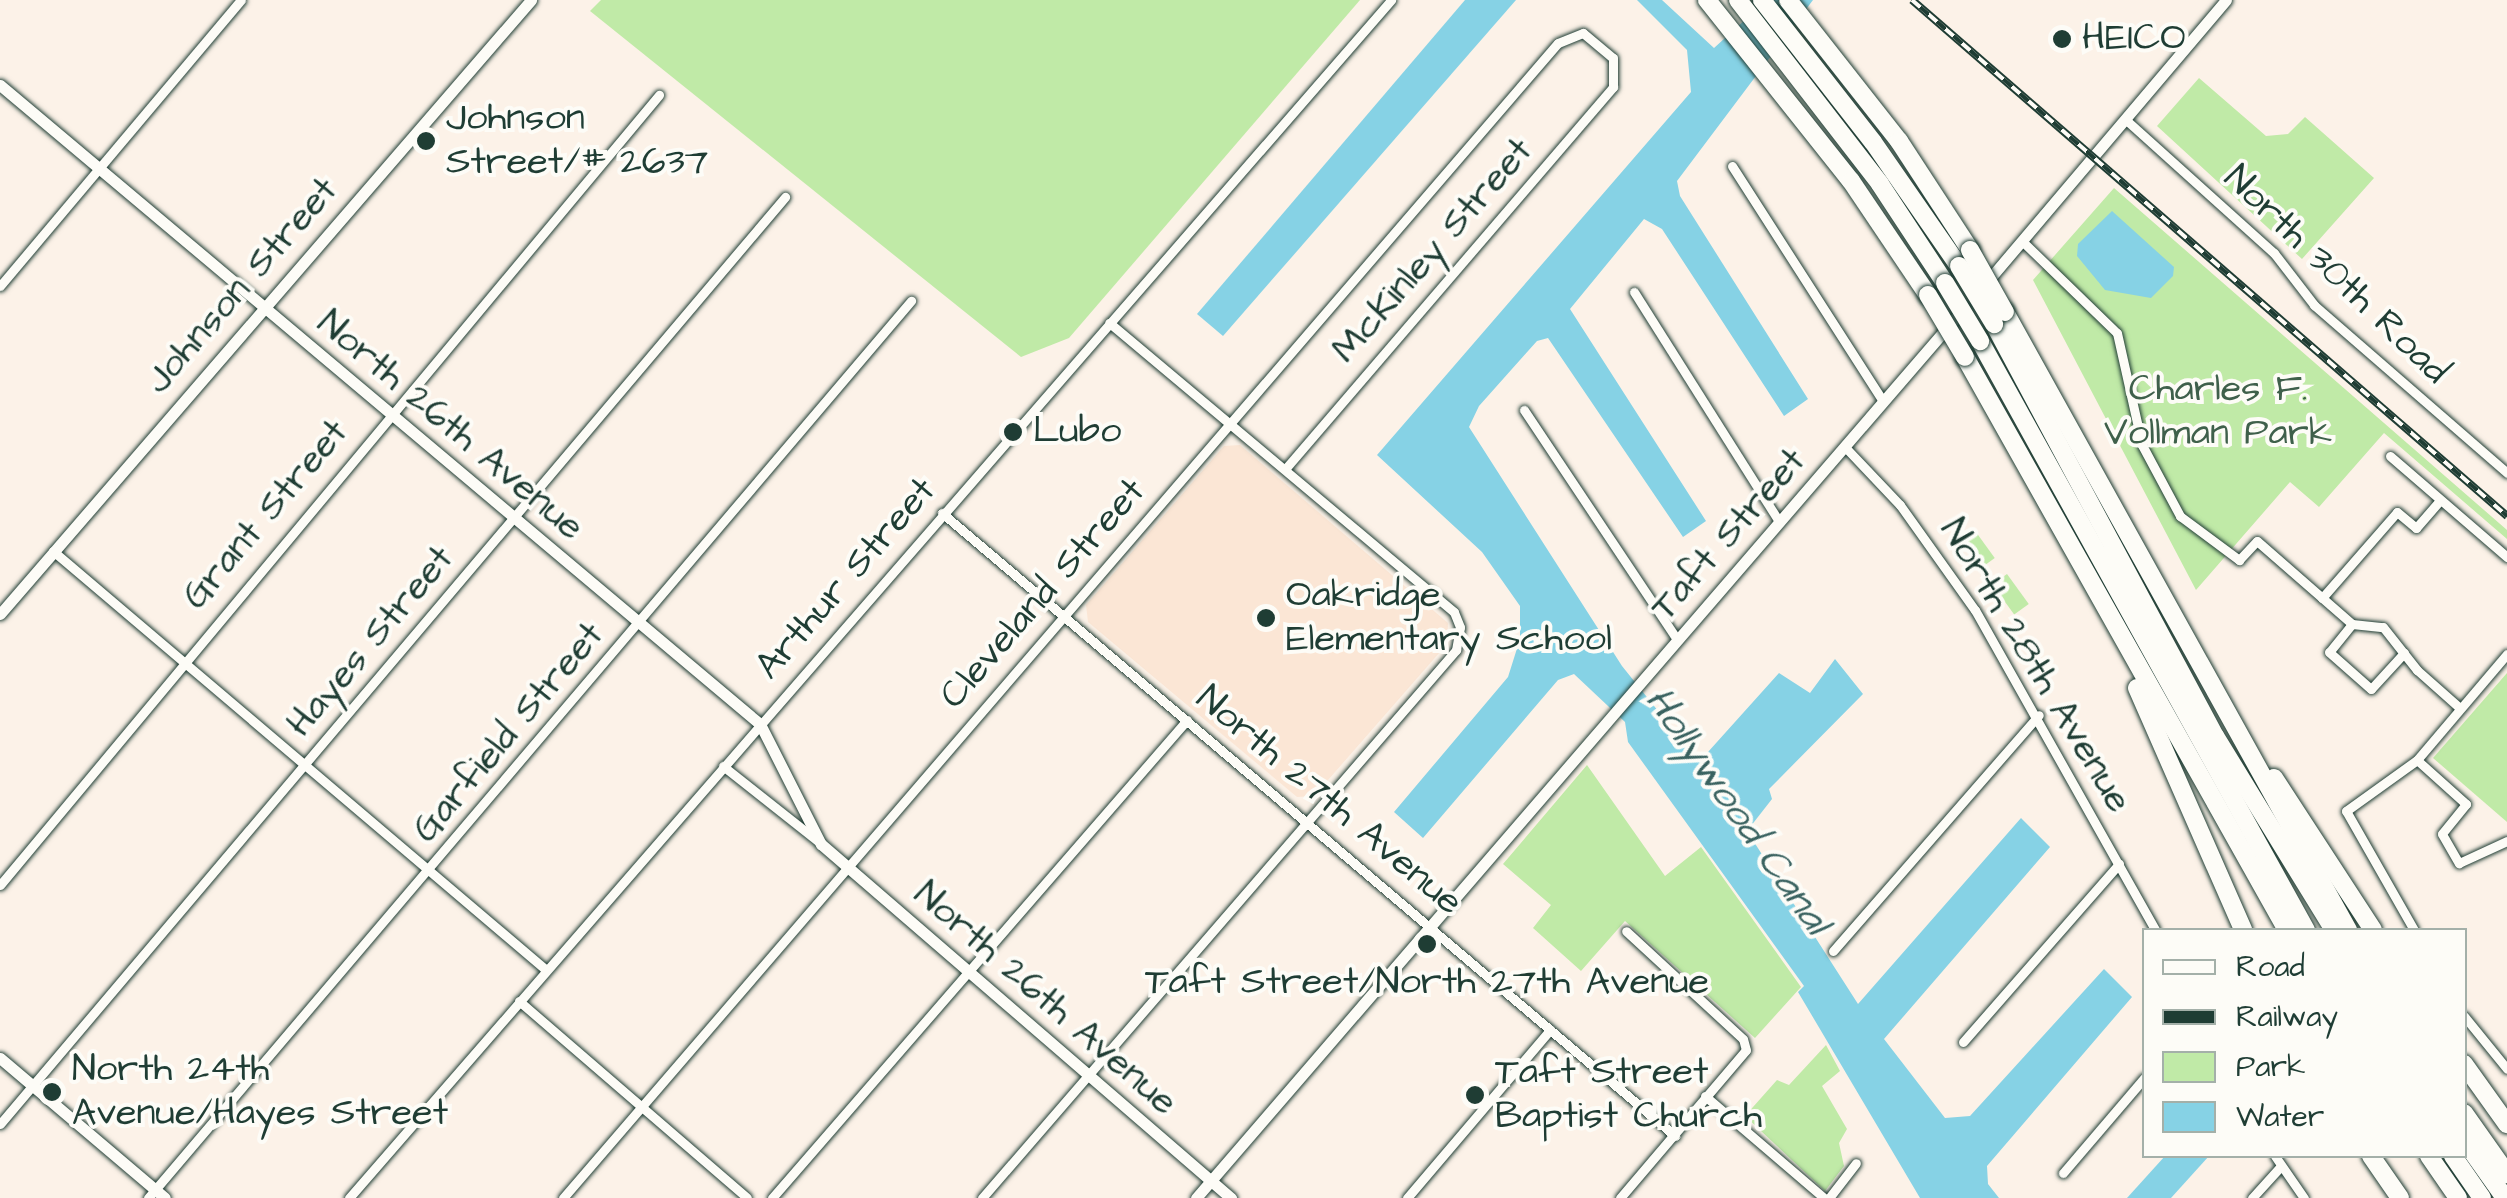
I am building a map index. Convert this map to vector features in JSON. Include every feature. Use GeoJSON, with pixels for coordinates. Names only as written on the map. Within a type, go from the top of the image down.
{"type":"FeatureCollection","features":[{"type":"Feature","properties":{"kind":"highway"},"geometry":{"type":"LineString","coordinates":[[1708,0],[1769,72],[1928,296],[2286,928]]}},
{"type":"Feature","properties":{"kind":"highway"},"geometry":{"type":"LineString","coordinates":[[1788,0],[1899,141],[2347,928]]}},
{"type":"Feature","properties":{"kind":"highway"},"geometry":{"type":"LineString","coordinates":[[1748,2],[1794,40],[1965,258]]}},
{"type":"Feature","properties":{"kind":"highway"},"geometry":{"type":"LineString","coordinates":[[1748,2],[1945,283],[2305,928]]}},
{"type":"Feature","properties":{"kind":"highway"},"geometry":{"type":"LineString","coordinates":[[1999,318],[2215,736],[2333,928]]}},
{"type":"Feature","properties":{"kind":"highway"},"geometry":{"type":"LineString","coordinates":[[2173,622],[2372,928]]}},
{"type":"Feature","properties":{"kind":"highway"},"geometry":{"type":"LineString","coordinates":[[2125,650],[2141,701],[2242,928]]}},
{"type":"Feature","properties":{"kind":"highway"},"geometry":{"type":"LineString","coordinates":[[2467,1068],[2507,1124]]}},
{"type":"Feature","properties":{"kind":"highway"},"geometry":{"type":"LineString","coordinates":[[2467,1116],[2507,1174]]}},
{"type":"Feature","properties":{"kind":"highway"},"geometry":{"type":"LineString","coordinates":[[2467,1144],[2506,1198]]}},
{"type":"Feature","properties":{"kind":"highway"},"geometry":{"type":"LineString","coordinates":[[2372,1158],[2400,1198]]}},
{"type":"Feature","properties":{"kind":"highway"},"geometry":{"type":"LineString","coordinates":[[2430,1158],[2458,1198]]}},
{"type":"Feature","properties":{"kind":"highway"},"geometry":{"type":"LineString","coordinates":[[2453,1158],[2482,1198]]}},
{"type":"Feature","properties":{"kind":"street"},"geometry":{"type":"LineString","coordinates":[[0,286],[241,0]]}},
{"type":"Feature","properties":{"kind":"street","name":"Johnson Street"},"geometry":{"type":"LineString","coordinates":[[0,614],[531,0]]}},
{"type":"Feature","properties":{"kind":"street","name":"Arthur Street"},"geometry":{"type":"LineString","coordinates":[[348,1198],[1391,0]]}},
{"type":"Feature","properties":{"kind":"street","name":"Taft Street"},"geometry":{"type":"LineString","coordinates":[[1196,1198],[1429,924],[1846,447],[2226,0]]}},
{"type":"Feature","properties":{"kind":"street","name":"Cleveland Street"},"geometry":{"type":"LineString","coordinates":[[564,1198],[1572,32],[1583,33],[1617,69]]}},
{"type":"Feature","properties":{"kind":"street","name":"McKinley Street"},"geometry":{"type":"LineString","coordinates":[[1286,468],[1613,87],[1617,69]]}},
{"type":"Feature","properties":{"kind":"street","name":"North 26th Avenue"},"geometry":{"type":"LineString","coordinates":[[0,85],[388,417],[760,724],[821,844]]}},
{"type":"Feature","properties":{"kind":"street","name":"Grant Street"},"geometry":{"type":"LineString","coordinates":[[0,885],[181,663],[659,95]]}},
{"type":"Feature","properties":{"kind":"street","name":"North 30th Road"},"geometry":{"type":"LineString","coordinates":[[2124,119],[2260,240],[2314,305],[2507,473]]}},
{"type":"Feature","properties":{"kind":"street"},"geometry":{"type":"LineString","coordinates":[[1732,166],[1883,401]]}},
{"type":"Feature","properties":{"kind":"street","name":"Hayes Street"},"geometry":{"type":"LineString","coordinates":[[0,1124],[786,197]]}},
{"type":"Feature","properties":{"kind":"street"},"geometry":{"type":"LineString","coordinates":[[2022,241],[2117,333],[2142,445],[2156,479],[2195,532],[2239,560],[2257,541],[2352,624],[2383,627],[2460,708]]}},
{"type":"Feature","properties":{"kind":"street"},"geometry":{"type":"LineString","coordinates":[[1634,292],[1779,520]]}},
{"type":"Feature","properties":{"kind":"street","name":"Garfield Street"},"geometry":{"type":"LineString","coordinates":[[156,1195],[911,301]]}},
{"type":"Feature","properties":{"kind":"street"},"geometry":{"type":"LineString","coordinates":[[982,1198],[1456,650],[1460,626],[1454,612],[1232,421],[1109,323]]}},
{"type":"Feature","properties":{"kind":"street"},"geometry":{"type":"LineString","coordinates":[[1524,410],[1677,639]]}},
{"type":"Feature","properties":{"kind":"street","name":"North 28th Avenue"},"geometry":{"type":"LineString","coordinates":[[1846,447],[1922,534],[2039,715],[2153,928]]}},
{"type":"Feature","properties":{"kind":"street"},"geometry":{"type":"LineString","coordinates":[[2390,456],[2507,558]]}},
{"type":"Feature","properties":{"kind":"street"},"geometry":{"type":"LineString","coordinates":[[2322,598],[2397,512],[2416,528],[2440,500]]}},
{"type":"Feature","properties":{"kind":"street","name":"North 27th Avenue"},"geometry":{"type":"LineString","coordinates":[[942,513],[1310,820],[1675,1136]]}},
{"type":"Feature","properties":{"kind":"street"},"geometry":{"type":"LineString","coordinates":[[53,551],[545,969]]}},
{"type":"Feature","properties":{"kind":"street"},"geometry":{"type":"LineString","coordinates":[[2352,624],[2329,652],[2371,689],[2404,653]]}},
{"type":"Feature","properties":{"kind":"street"},"geometry":{"type":"LineString","coordinates":[[2413,928],[2346,811],[2416,760],[2507,654]]}},
{"type":"Feature","properties":{"kind":"street"},"geometry":{"type":"LineString","coordinates":[[1834,951],[2039,715]]}},
{"type":"Feature","properties":{"kind":"street"},"geometry":{"type":"LineString","coordinates":[[772,1198],[1186,720]]}},
{"type":"Feature","properties":{"kind":"street"},"geometry":{"type":"LineString","coordinates":[[2416,760],[2466,804],[2442,834],[2458,863],[2505,840]]}},
{"type":"Feature","properties":{"kind":"street","name":"North 26th Avenue"},"geometry":{"type":"LineString","coordinates":[[723,766],[848,866],[1231,1198]]}},
{"type":"Feature","properties":{"kind":"street"},"geometry":{"type":"LineString","coordinates":[[1963,1042],[2118,864]]}},
{"type":"Feature","properties":{"kind":"street"},"geometry":{"type":"LineString","coordinates":[[1620,1198],[1746,1050],[1744,1039],[1626,931]]}},
{"type":"Feature","properties":{"kind":"street"},"geometry":{"type":"LineString","coordinates":[[520,1001],[747,1198]]}},
{"type":"Feature","properties":{"kind":"street"},"geometry":{"type":"LineString","coordinates":[[2467,1020],[2507,1069]]}},
{"type":"Feature","properties":{"kind":"street"},"geometry":{"type":"LineString","coordinates":[[1407,1198],[1550,1030]]}},
{"type":"Feature","properties":{"kind":"street"},"geometry":{"type":"LineString","coordinates":[[0,1058],[156,1195]]}},
{"type":"Feature","properties":{"kind":"street"},"geometry":{"type":"LineString","coordinates":[[2062,1172],[2142,1080]]}},
{"type":"Feature","properties":{"kind":"street"},"geometry":{"type":"LineString","coordinates":[[1705,1096],[1826,1198],[1856,1163]]}},
{"type":"Feature","properties":{"kind":"street"},"geometry":{"type":"LineString","coordinates":[[2276,1158],[2304,1198]]}},
{"type":"Feature","properties":{"kind":"street"},"geometry":{"type":"LineString","coordinates":[[2252,1198],[2281,1166]]}},
{"type":"Feature","properties":{"kind":"shaded area","name":"Oakridge Elementary School"},"geometry":{"type":"Polygon","coordinates":[[[1240,445],[1448,623],[1447,644],[1314,796],[1297,797],[1088,622],[1086,605],[1224,446],[1240,445]]]}},
{"type":"Feature","properties":{"kind":"green space"},"geometry":{"type":"Polygon","coordinates":[[[601,0],[1360,0],[1069,338],[1021,357],[590,11],[601,0]]]}},
{"type":"Feature","properties":{"kind":"green space"},"geometry":{"type":"Polygon","coordinates":[[[2199,78],[2266,136],[2288,134],[2305,117],[2374,178],[2302,259],[2157,126],[2199,78]]]}},
{"type":"Feature","properties":{"kind":"green space","name":"Charles F. Vollman Park"},"geometry":{"type":"Polygon","coordinates":[[[2114,188],[2507,530],[2507,539],[2384,433],[2319,507],[2290,482],[2196,590],[2033,280],[2114,188]]]}},
{"type":"Feature","properties":{"kind":"green space"},"geometry":{"type":"Polygon","coordinates":[[[1973,528],[1995,558],[1981,568],[1959,538],[1973,528]]]}},
{"type":"Feature","properties":{"kind":"green space"},"geometry":{"type":"Polygon","coordinates":[[[2007,574],[2029,604],[2014,615],[1992,585],[2007,574]]]}},
{"type":"Feature","properties":{"kind":"green space"},"geometry":{"type":"Polygon","coordinates":[[[2507,673],[2507,822],[2433,758],[2507,673]]]}},
{"type":"Feature","properties":{"kind":"green space"},"geometry":{"type":"Polygon","coordinates":[[[1587,765],[1665,876],[1701,847],[1801,987],[1755,1038],[1625,921],[1581,971],[1533,928],[1551,905],[1503,864],[1587,765]]]}},
{"type":"Feature","properties":{"kind":"green space"},"geometry":{"type":"Polygon","coordinates":[[[1826,1045],[1840,1071],[1822,1086],[1847,1129],[1839,1143],[1844,1166],[1825,1191],[1745,1116],[1777,1080],[1789,1085],[1826,1045]]]}},
{"type":"Feature","properties":{"kind":"water"},"geometry":{"type":"Polygon","coordinates":[[[1465,0],[1516,0],[1223,336],[1197,314],[1465,0]]]}},
{"type":"Feature","properties":{"kind":"water","name":"Hollywood Canal"},"geometry":{"type":"Polygon","coordinates":[[[1637,0],[1662,0],[1714,48],[1767,0],[1813,0],[1677,181],[1680,196],[1808,399],[1784,416],[1662,229],[1644,219],[1570,309],[1706,521],[1683,537],[1548,338],[1537,341],[1479,406],[1469,427],[1622,666],[1699,762],[1779,673],[1810,693],[1835,659],[1863,694],[1769,789],[1772,799],[1747,831],[1858,1004],[2021,818],[2050,847],[1884,1039],[1945,1118],[1970,1116],[2104,969],[2132,997],[1987,1166],[1988,1184],[1999,1198],[1920,1198],[1798,992],[1804,986],[1628,742],[1625,722],[1574,674],[1558,680],[1423,838],[1394,812],[1508,677],[1520,639],[1520,606],[1482,552],[1377,455],[1691,92],[1687,50],[1637,0]]]}},
{"type":"Feature","properties":{"kind":"water"},"geometry":{"type":"Polygon","coordinates":[[[2112,211],[2174,267],[2173,276],[2151,298],[2105,290],[2077,256],[2078,244],[2112,211]]]}},
{"type":"Feature","properties":{"kind":"water"},"geometry":{"type":"Polygon","coordinates":[[[2163,1158],[2207,1158],[2171,1198],[2127,1198],[2163,1158]]]}},
{"type":"Feature","properties":{"kind":"railway"},"geometry":{"type":"LineString","coordinates":[[1912,0],[2507,516]]}},
{"type":"Feature","properties":{"kind":"place","name":"HEICO"},"geometry":{"type":"Point","coordinates":[2062,39]}},
{"type":"Feature","properties":{"kind":"place","name":"Johnson Street/# 2637"},"geometry":{"type":"Point","coordinates":[426,141]}},
{"type":"Feature","properties":{"kind":"place","name":"Lubo"},"geometry":{"type":"Point","coordinates":[1013,432]}},
{"type":"Feature","properties":{"kind":"place","name":"Oakridge Elementary School"},"geometry":{"type":"Point","coordinates":[1266,618]}},
{"type":"Feature","properties":{"kind":"place","name":"Taft Street/North 27th Avenue"},"geometry":{"type":"Point","coordinates":[1427,944]}},
{"type":"Feature","properties":{"kind":"place","name":"North 24th Avenue/Hayes Street"},"geometry":{"type":"Point","coordinates":[52,1092]}},
{"type":"Feature","properties":{"kind":"place","name":"Taft Street Baptist Church"},"geometry":{"type":"Point","coordinates":[1475,1095]}}]}
